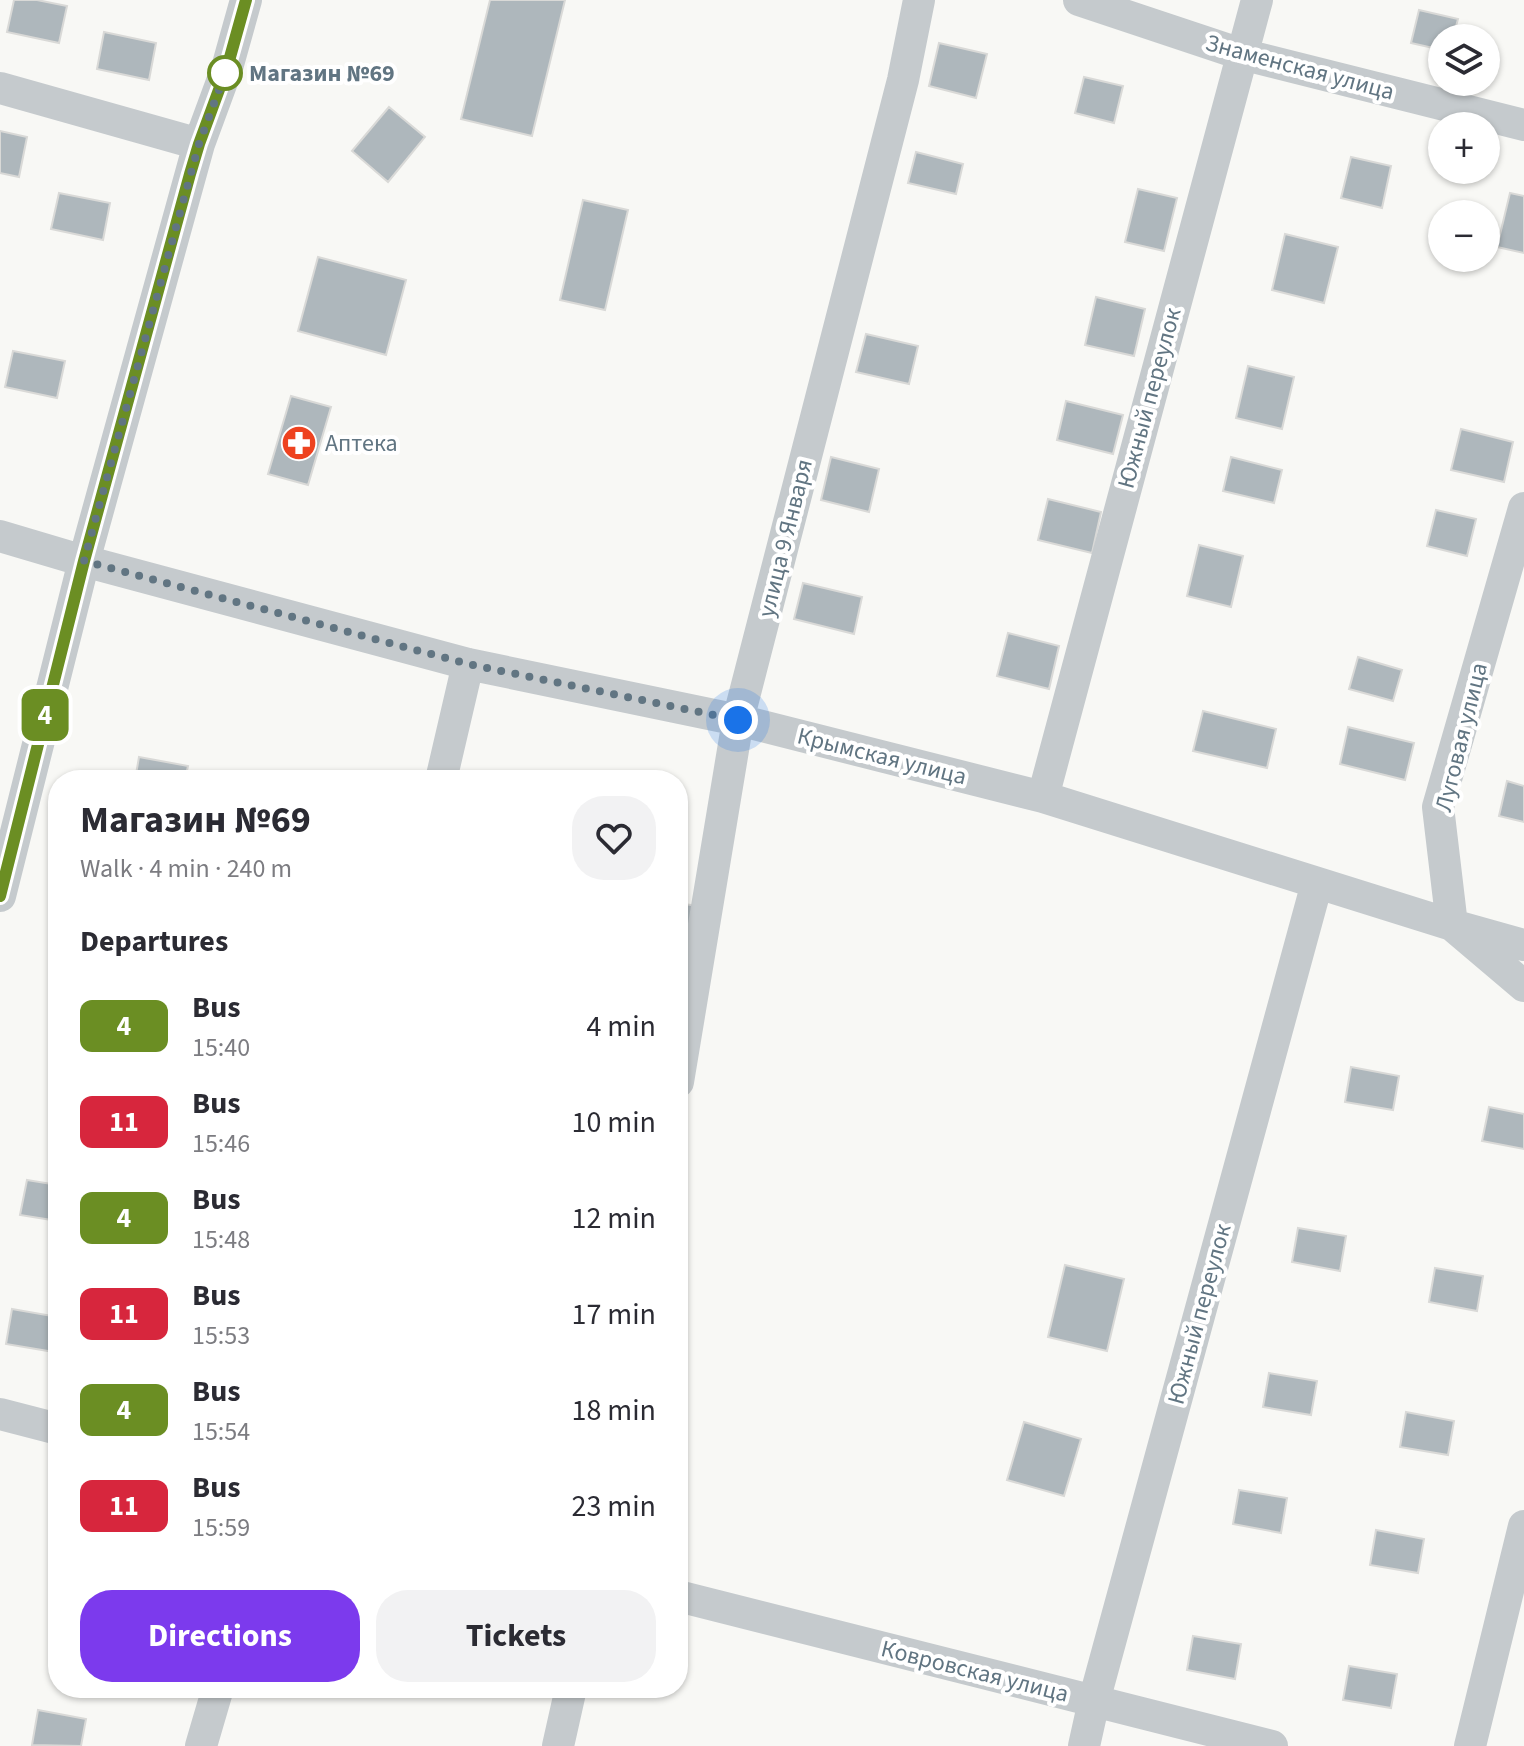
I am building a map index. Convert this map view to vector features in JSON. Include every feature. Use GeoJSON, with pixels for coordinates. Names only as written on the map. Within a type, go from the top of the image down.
{"type":"FeatureCollection","features":[{"type":"Feature","properties":{"kind":"street"},"geometry":{"type":"LineString","coordinates":[[0,896],[84,561],[199,144],[227,68],[246,0]]}},
{"type":"Feature","properties":{"kind":"street","name":"улица 9 Января"},"geometry":{"type":"LineString","coordinates":[[688,1022],[738,720],[903,80],[919,0]]}},
{"type":"Feature","properties":{"kind":"street","name":"Знаменская улица"},"geometry":{"type":"LineString","coordinates":[[1079,0],[1241,54],[1524,125]]}},
{"type":"Feature","properties":{"kind":"street","name":"Южный переулок"},"geometry":{"type":"LineString","coordinates":[[1043,797],[1257,0]]}},
{"type":"Feature","properties":{"kind":"street"},"geometry":{"type":"LineString","coordinates":[[0,88],[199,144]]}},
{"type":"Feature","properties":{"kind":"street","name":"Луговая улица"},"geometry":{"type":"LineString","coordinates":[[1452,925],[1438,807],[1524,510]]}},
{"type":"Feature","properties":{"kind":"street","name":"Крымская улица"},"geometry":{"type":"LineString","coordinates":[[0,536],[468,664],[738,720],[1043,797],[1524,945]]}},
{"type":"Feature","properties":{"kind":"street"},"geometry":{"type":"LineString","coordinates":[[443,770],[468,664]]}},
{"type":"Feature","properties":{"kind":"street","name":"Южный переулок"},"geometry":{"type":"LineString","coordinates":[[1084,1746],[1317,883]]}},
{"type":"Feature","properties":{"kind":"street"},"geometry":{"type":"LineString","coordinates":[[1452,925],[1524,986]]}},
{"type":"Feature","properties":{"kind":"street"},"geometry":{"type":"LineString","coordinates":[[0,1414],[48,1426]]}},
{"type":"Feature","properties":{"kind":"street"},"geometry":{"type":"LineString","coordinates":[[1470,1746],[1524,1526]]}},
{"type":"Feature","properties":{"kind":"street","name":"Ковровская улица"},"geometry":{"type":"LineString","coordinates":[[688,1599],[1272,1746]]}},
{"type":"Feature","properties":{"kind":"street"},"geometry":{"type":"LineString","coordinates":[[201,1746],[215,1698]]}},
{"type":"Feature","properties":{"kind":"street"},"geometry":{"type":"LineString","coordinates":[[558,1746],[569,1698]]}},
{"type":"Feature","properties":{"kind":"building"},"geometry":{"type":"Polygon","coordinates":[[[14,0],[37,0],[67,6],[59,43],[7,32],[14,0]]]}},
{"type":"Feature","properties":{"kind":"building"},"geometry":{"type":"Polygon","coordinates":[[[490,0],[565,0],[532,136],[461,119],[490,0]]]}},
{"type":"Feature","properties":{"kind":"building"},"geometry":{"type":"Polygon","coordinates":[[[1419,10],[1458,19],[1457,24],[1428,24],[1428,47],[1411,43],[1419,10]]]}},
{"type":"Feature","properties":{"kind":"building"},"geometry":{"type":"Polygon","coordinates":[[[104,32],[156,43],[149,80],[97,69],[104,32]]]}},
{"type":"Feature","properties":{"kind":"building"},"geometry":{"type":"Polygon","coordinates":[[[939,43],[987,54],[976,98],[929,86],[939,43]]]}},
{"type":"Feature","properties":{"kind":"building"},"geometry":{"type":"Polygon","coordinates":[[[1084,77],[1123,86],[1114,123],[1075,113],[1084,77]]]}},
{"type":"Feature","properties":{"kind":"building"},"geometry":{"type":"Polygon","coordinates":[[[389,107],[425,137],[388,182],[352,151],[389,107]]]}},
{"type":"Feature","properties":{"kind":"building"},"geometry":{"type":"Polygon","coordinates":[[[0,131],[27,137],[19,177],[0,173],[0,131]]]}},
{"type":"Feature","properties":{"kind":"building"},"geometry":{"type":"Polygon","coordinates":[[[916,152],[963,164],[956,194],[908,183],[916,152]]]}},
{"type":"Feature","properties":{"kind":"building"},"geometry":{"type":"Polygon","coordinates":[[[1351,157],[1391,166],[1382,208],[1341,198],[1351,157]]]}},
{"type":"Feature","properties":{"kind":"building"},"geometry":{"type":"Polygon","coordinates":[[[1138,189],[1177,198],[1164,251],[1125,242],[1138,189]]]}},
{"type":"Feature","properties":{"kind":"building"},"geometry":{"type":"Polygon","coordinates":[[[59,193],[110,203],[103,240],[51,229],[59,193]]]}},
{"type":"Feature","properties":{"kind":"building"},"geometry":{"type":"Polygon","coordinates":[[[1510,193],[1524,196],[1524,253],[1500,248],[1510,193]]]}},
{"type":"Feature","properties":{"kind":"building"},"geometry":{"type":"Polygon","coordinates":[[[583,200],[628,210],[605,310],[560,300],[583,200]]]}},
{"type":"Feature","properties":{"kind":"building"},"geometry":{"type":"Polygon","coordinates":[[[1285,234],[1338,247],[1324,303],[1272,290],[1285,234]]]}},
{"type":"Feature","properties":{"kind":"building"},"geometry":{"type":"Polygon","coordinates":[[[318,257],[406,280],[386,355],[298,331],[318,257]]]}},
{"type":"Feature","properties":{"kind":"building"},"geometry":{"type":"Polygon","coordinates":[[[1096,297],[1145,309],[1134,356],[1085,345],[1096,297]]]}},
{"type":"Feature","properties":{"kind":"building"},"geometry":{"type":"Polygon","coordinates":[[[866,334],[918,346],[909,384],[856,372],[866,334]]]}},
{"type":"Feature","properties":{"kind":"building"},"geometry":{"type":"Polygon","coordinates":[[[13,351],[65,361],[57,398],[5,387],[13,351]]]}},
{"type":"Feature","properties":{"kind":"building"},"geometry":{"type":"Polygon","coordinates":[[[1248,366],[1294,377],[1282,429],[1236,418],[1248,366]]]}},
{"type":"Feature","properties":{"kind":"building"},"geometry":{"type":"Polygon","coordinates":[[[291,396],[331,407],[308,485],[268,474],[291,396]]]}},
{"type":"Feature","properties":{"kind":"building"},"geometry":{"type":"Polygon","coordinates":[[[1066,401],[1123,415],[1113,454],[1057,440],[1066,401]]]}},
{"type":"Feature","properties":{"kind":"building"},"geometry":{"type":"Polygon","coordinates":[[[1461,429],[1513,442],[1504,482],[1451,470],[1461,429]]]}},
{"type":"Feature","properties":{"kind":"building"},"geometry":{"type":"Polygon","coordinates":[[[831,457],[879,469],[869,512],[821,500],[831,457]]]}},
{"type":"Feature","properties":{"kind":"building"},"geometry":{"type":"Polygon","coordinates":[[[1231,457],[1282,470],[1274,503],[1223,491],[1231,457]]]}},
{"type":"Feature","properties":{"kind":"building"},"geometry":{"type":"Polygon","coordinates":[[[1048,499],[1101,512],[1092,553],[1038,540],[1048,499]]]}},
{"type":"Feature","properties":{"kind":"building"},"geometry":{"type":"Polygon","coordinates":[[[1436,510],[1476,519],[1467,556],[1427,546],[1436,510]]]}},
{"type":"Feature","properties":{"kind":"building"},"geometry":{"type":"Polygon","coordinates":[[[1199,545],[1243,556],[1231,607],[1187,596],[1199,545]]]}},
{"type":"Feature","properties":{"kind":"building"},"geometry":{"type":"Polygon","coordinates":[[[803,583],[862,597],[854,634],[794,619],[803,583]]]}},
{"type":"Feature","properties":{"kind":"building"},"geometry":{"type":"Polygon","coordinates":[[[1008,633],[1059,646],[1049,689],[997,676],[1008,633]]]}},
{"type":"Feature","properties":{"kind":"building"},"geometry":{"type":"Polygon","coordinates":[[[1358,657],[1402,670],[1393,701],[1349,689],[1358,657]]]}},
{"type":"Feature","properties":{"kind":"building"},"geometry":{"type":"Polygon","coordinates":[[[1203,711],[1276,729],[1267,768],[1193,751],[1203,711]]]}},
{"type":"Feature","properties":{"kind":"building"},"geometry":{"type":"Polygon","coordinates":[[[1348,727],[1414,743],[1405,780],[1340,764],[1348,727]]]}},
{"type":"Feature","properties":{"kind":"building"},"geometry":{"type":"Polygon","coordinates":[[[139,757],[188,766],[187,770],[137,770],[139,757]]]}},
{"type":"Feature","properties":{"kind":"building"},"geometry":{"type":"Polygon","coordinates":[[[1507,781],[1524,786],[1524,822],[1499,816],[1507,781]]]}},
{"type":"Feature","properties":{"kind":"building"},"geometry":{"type":"Polygon","coordinates":[[[688,904],[698,906],[692,941],[688,940],[688,904]]]}},
{"type":"Feature","properties":{"kind":"building"},"geometry":{"type":"Polygon","coordinates":[[[1351,1067],[1399,1076],[1393,1110],[1345,1102],[1351,1067]]]}},
{"type":"Feature","properties":{"kind":"building"},"geometry":{"type":"Polygon","coordinates":[[[1489,1107],[1524,1114],[1524,1149],[1482,1141],[1489,1107]]]}},
{"type":"Feature","properties":{"kind":"building"},"geometry":{"type":"Polygon","coordinates":[[[27,1180],[48,1183],[48,1219],[20,1215],[27,1180]]]}},
{"type":"Feature","properties":{"kind":"building"},"geometry":{"type":"Polygon","coordinates":[[[1298,1228],[1346,1236],[1340,1271],[1292,1262],[1298,1228]]]}},
{"type":"Feature","properties":{"kind":"building"},"geometry":{"type":"Polygon","coordinates":[[[1065,1265],[1124,1279],[1107,1351],[1048,1337],[1065,1265]]]}},
{"type":"Feature","properties":{"kind":"building"},"geometry":{"type":"Polygon","coordinates":[[[1435,1268],[1483,1276],[1477,1311],[1429,1302],[1435,1268]]]}},
{"type":"Feature","properties":{"kind":"building"},"geometry":{"type":"Polygon","coordinates":[[[12,1309],[48,1315],[48,1351],[6,1344],[12,1309]]]}},
{"type":"Feature","properties":{"kind":"building"},"geometry":{"type":"Polygon","coordinates":[[[1269,1373],[1317,1381],[1311,1415],[1263,1407],[1269,1373]]]}},
{"type":"Feature","properties":{"kind":"building"},"geometry":{"type":"Polygon","coordinates":[[[1406,1412],[1454,1421],[1448,1455],[1400,1447],[1406,1412]]]}},
{"type":"Feature","properties":{"kind":"building"},"geometry":{"type":"Polygon","coordinates":[[[1024,1422],[1081,1439],[1064,1496],[1007,1480],[1024,1422]]]}},
{"type":"Feature","properties":{"kind":"building"},"geometry":{"type":"Polygon","coordinates":[[[1239,1490],[1287,1498],[1281,1533],[1233,1524],[1239,1490]]]}},
{"type":"Feature","properties":{"kind":"building"},"geometry":{"type":"Polygon","coordinates":[[[1376,1530],[1424,1539],[1418,1573],[1370,1565],[1376,1530]]]}},
{"type":"Feature","properties":{"kind":"building"},"geometry":{"type":"Polygon","coordinates":[[[1193,1636],[1241,1644],[1235,1679],[1187,1670],[1193,1636]]]}},
{"type":"Feature","properties":{"kind":"building"},"geometry":{"type":"Polygon","coordinates":[[[1349,1666],[1397,1674],[1391,1708],[1343,1700],[1349,1666]]]}},
{"type":"Feature","properties":{"kind":"building"},"geometry":{"type":"Polygon","coordinates":[[[38,1710],[86,1719],[81,1746],[32,1745],[38,1710]]]}},
{"type":"Feature","properties":{"kind":"bus line","name":"4"},"geometry":{"type":"LineString","coordinates":[[0,896],[84,561],[190,174],[227,68],[246,0]]}},
{"type":"Feature","properties":{"kind":"place","name":"Магазин №69"},"geometry":{"type":"Point","coordinates":[225,73]}},
{"type":"Feature","properties":{"kind":"place","name":"Аптека"},"geometry":{"type":"Point","coordinates":[299,443]}},
{"type":"Feature","properties":{"kind":"route"},"geometry":{"type":"LineString","coordinates":[[225,73],[227,68],[199,144],[84,561],[468,664],[738,720]]}}]}
